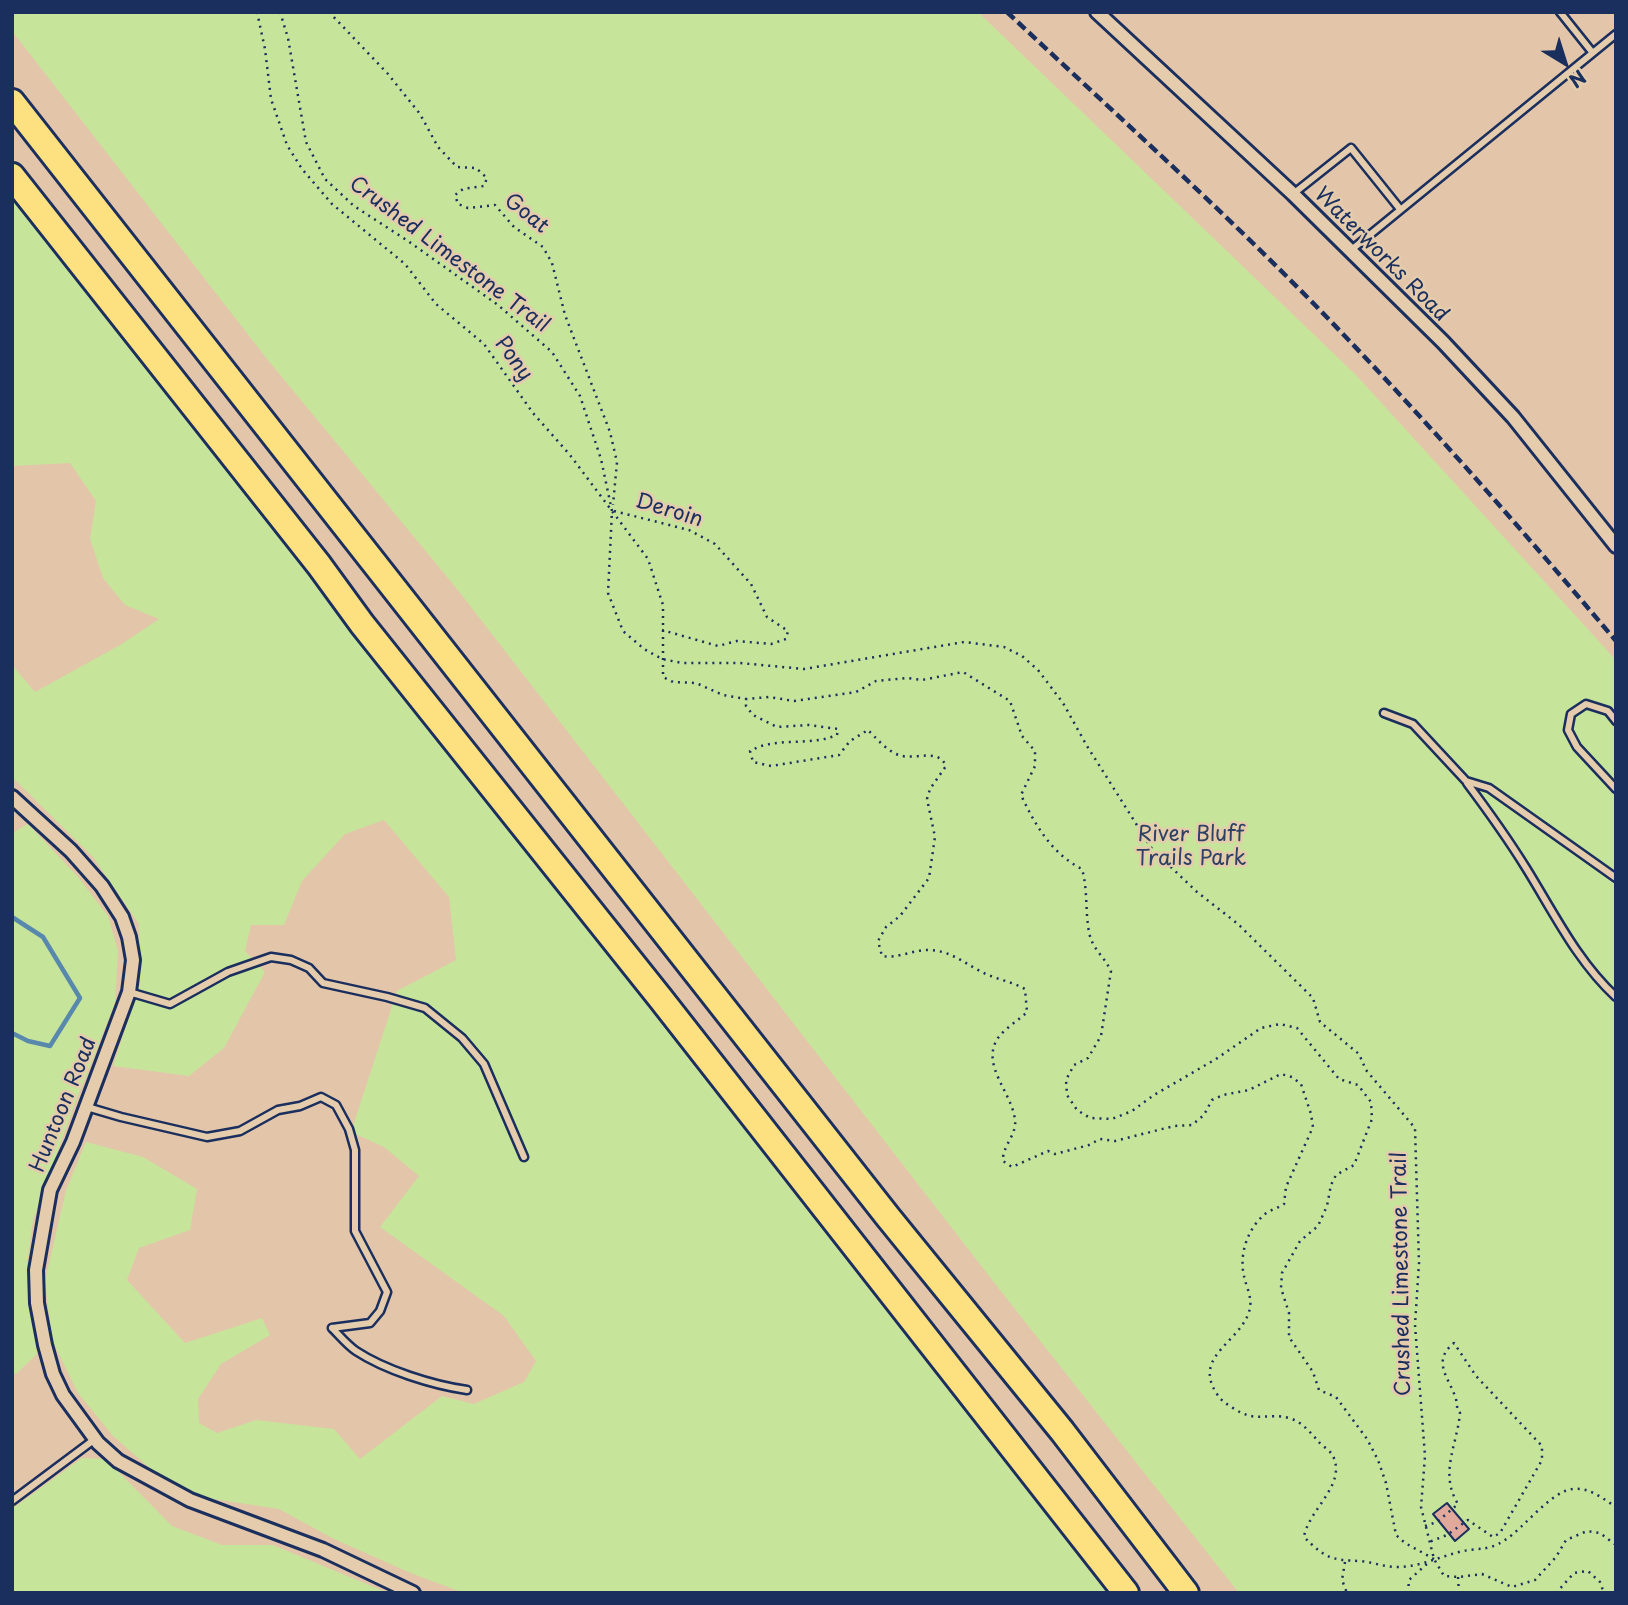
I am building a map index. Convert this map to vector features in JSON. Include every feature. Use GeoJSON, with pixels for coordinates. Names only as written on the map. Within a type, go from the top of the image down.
{"type":"FeatureCollection","features":[{"type":"Feature","properties":{"kind":"highway"},"geometry":{"type":"LineString","coordinates":[[12,102],[888,1217],[1062,1431],[1186,1593]]}},
{"type":"Feature","properties":{"kind":"highway"},"geometry":{"type":"LineString","coordinates":[[12,176],[1126,1593]]}},
{"type":"Feature","properties":{"kind":"street","name":"Waterworks Road"},"geometry":{"type":"LineString","coordinates":[[1097,12],[1293,194],[1443,342],[1513,417],[1613,537]]}},
{"type":"Feature","properties":{"kind":"street","name":"Huntoon Road"},"geometry":{"type":"LineString","coordinates":[[12,797],[71,851],[102,886],[122,916],[133,960],[130,992],[73,1142],[50,1190],[36,1270],[37,1303],[52,1374],[63,1395],[94,1439],[118,1461],[190,1500],[323,1550],[413,1593]]}},
{"type":"Feature","properties":{"kind":"lane"},"geometry":{"type":"LineString","coordinates":[[1560,12],[1592,52]]}},
{"type":"Feature","properties":{"kind":"lane"},"geometry":{"type":"LineString","coordinates":[[1350,251],[1616,34]]}},
{"type":"Feature","properties":{"kind":"lane"},"geometry":{"type":"LineString","coordinates":[[1293,194],[1350,148],[1400,209]]}},
{"type":"Feature","properties":{"kind":"lane"},"geometry":{"type":"LineString","coordinates":[[1616,721],[1608,712],[1586,704],[1571,715],[1568,730],[1577,747],[1616,789]]}},
{"type":"Feature","properties":{"kind":"lane"},"geometry":{"type":"LineString","coordinates":[[1384,713],[1413,724],[1466,781],[1501,828],[1571,943],[1602,984],[1616,997]]}},
{"type":"Feature","properties":{"kind":"lane"},"geometry":{"type":"LineString","coordinates":[[1466,781],[1489,788],[1616,878]]}},
{"type":"Feature","properties":{"kind":"lane"},"geometry":{"type":"LineString","coordinates":[[130,992],[170,1004],[228,972],[271,957],[291,960],[309,968],[323,983],[425,1008],[462,1038],[484,1064],[524,1157]]}},
{"type":"Feature","properties":{"kind":"lane"},"geometry":{"type":"LineString","coordinates":[[87,1107],[207,1137],[240,1131],[278,1110],[300,1106],[321,1097],[336,1105],[349,1129],[355,1150],[355,1231],[387,1292],[380,1311],[370,1323],[332,1328],[355,1351],[401,1372],[442,1386],[467,1390]]}},
{"type":"Feature","properties":{"kind":"lane"},"geometry":{"type":"LineString","coordinates":[[12,1501],[94,1439]]}},
{"type":"Feature","properties":{"kind":"path","name":"Pony"},"geometry":{"type":"LineString","coordinates":[[257,12],[271,99],[287,145],[302,169],[332,204],[405,264],[436,304],[484,344],[533,413],[570,455],[648,559],[663,605],[662,659]]}},
{"type":"Feature","properties":{"kind":"path","name":"Crushed Limestone Trail"},"geometry":{"type":"LineString","coordinates":[[280,12],[288,37],[306,142],[325,179],[354,206],[498,305],[552,352],[580,396],[601,459],[612,511],[608,593],[623,631],[644,649],[662,659],[682,663],[740,663],[804,669],[964,642],[1004,648],[1022,656],[1038,670],[1063,704],[1152,849],[1197,892],[1238,924],[1313,998],[1320,1022],[1359,1054],[1366,1070],[1415,1128],[1419,1263],[1415,1325],[1425,1456],[1421,1507],[1434,1559]]}},
{"type":"Feature","properties":{"kind":"path","name":"Goat"},"geometry":{"type":"LineString","coordinates":[[329,12],[420,114],[438,147],[457,167],[476,168],[486,178],[484,187],[463,189],[455,195],[458,204],[468,208],[495,205],[514,227],[542,247],[552,263],[565,315],[610,432],[617,462],[612,511]]}},
{"type":"Feature","properties":{"kind":"path","name":"Deroin"},"geometry":{"type":"LineString","coordinates":[[612,511],[689,530],[715,544],[751,584],[767,617],[788,631],[786,639],[771,644],[737,641],[718,646],[662,630]]}},
{"type":"Feature","properties":{"kind":"path"},"geometry":{"type":"LineString","coordinates":[[662,659],[663,677],[673,682],[695,683],[723,695],[746,699],[769,696],[794,701],[856,692],[876,681],[907,678],[922,680],[963,672],[1010,701],[1022,736],[1034,751],[1035,766],[1021,795],[1044,836],[1059,855],[1082,869],[1086,884],[1089,931],[1095,951],[1107,962],[1111,971],[1101,1037],[1088,1058],[1074,1065],[1066,1080],[1067,1096],[1077,1110],[1090,1118],[1112,1119],[1132,1111],[1261,1028],[1280,1024],[1297,1028],[1339,1079],[1358,1085],[1371,1102],[1373,1119],[1354,1165],[1336,1175],[1318,1226],[1300,1241],[1282,1273],[1281,1288],[1289,1313],[1289,1337],[1313,1372],[1319,1390],[1336,1397],[1367,1439],[1386,1483],[1396,1535],[1434,1559],[1444,1576],[1482,1574],[1512,1587],[1535,1580],[1556,1557],[1566,1540],[1587,1531],[1600,1533],[1616,1545]]}},
{"type":"Feature","properties":{"kind":"path"},"geometry":{"type":"LineString","coordinates":[[746,699],[746,706],[753,715],[777,727],[809,725],[838,729],[837,735],[826,740],[762,744],[750,751],[753,762],[771,766],[839,755],[850,741],[868,730],[899,756],[936,756],[944,761],[946,766],[930,789],[927,799],[935,837],[929,878],[900,916],[886,928],[878,941],[879,948],[882,956],[889,957],[918,950],[934,950],[955,956],[981,972],[1025,989],[1027,1012],[999,1035],[992,1049],[992,1063],[1016,1122],[1011,1139],[1003,1152],[1003,1161],[1012,1167],[1048,1151],[1055,1154],[1089,1145],[1100,1139],[1115,1141],[1174,1126],[1192,1125],[1204,1115],[1212,1100],[1249,1090],[1281,1074],[1292,1077],[1301,1084],[1313,1127],[1286,1187],[1284,1205],[1267,1212],[1246,1242],[1241,1261],[1250,1308],[1239,1329],[1213,1358],[1209,1373],[1212,1387],[1220,1400],[1250,1418],[1290,1418],[1305,1427],[1332,1454],[1336,1469],[1333,1482],[1324,1501],[1305,1527],[1304,1537],[1331,1559],[1399,1567],[1423,1564],[1463,1551],[1491,1549],[1569,1489],[1585,1488],[1616,1507]]}},
{"type":"Feature","properties":{"kind":"path"},"geometry":{"type":"LineString","coordinates":[[1425,1526],[1437,1522],[1458,1504],[1450,1490],[1450,1466],[1460,1413],[1446,1379],[1443,1362],[1446,1349],[1454,1343],[1476,1376],[1542,1446],[1542,1460],[1500,1533],[1493,1537],[1468,1520],[1447,1535],[1429,1542]]}},
{"type":"Feature","properties":{"kind":"path"},"geometry":{"type":"LineString","coordinates":[[1408,1593],[1409,1580],[1434,1559]]}},
{"type":"Feature","properties":{"kind":"path"},"geometry":{"type":"LineString","coordinates":[[1345,1561],[1342,1580],[1347,1593]]}},
{"type":"Feature","properties":{"kind":"path"},"geometry":{"type":"LineString","coordinates":[[1556,1593],[1574,1573],[1588,1571],[1600,1582],[1604,1593]]}},
{"type":"Feature","properties":{"kind":"path"},"geometry":{"type":"LineString","coordinates":[[1458,1577],[1459,1593]]}},
{"type":"Feature","properties":{"kind":"green space","name":"River Bluff Trails Park"},"geometry":{"type":"Polygon","coordinates":[[[12,12],[978,12],[1356,375],[1616,660],[1616,1593],[1239,1593],[996,1285],[457,589],[267,359],[12,31],[12,12]]]}},
{"type":"Feature","properties":{"kind":"green space"},"geometry":{"type":"Polygon","coordinates":[[[12,200],[171,397],[1107,1593],[464,1593],[332,1538],[279,1509],[207,1498],[167,1483],[113,1436],[78,1393],[52,1340],[45,1281],[66,1190],[86,1142],[143,1157],[197,1189],[190,1230],[139,1248],[127,1280],[185,1343],[262,1318],[270,1335],[221,1364],[198,1399],[199,1423],[217,1433],[256,1420],[334,1429],[360,1459],[442,1396],[474,1404],[524,1382],[536,1361],[504,1316],[380,1227],[419,1176],[384,1147],[351,1132],[397,991],[456,960],[449,897],[384,820],[345,834],[302,881],[284,925],[251,925],[245,951],[265,972],[224,1048],[189,1076],[113,1066],[140,984],[139,924],[93,857],[12,777],[12,665],[35,692],[120,645],[159,619],[125,605],[103,578],[90,539],[96,501],[70,463],[12,466],[12,200]]]}},
{"type":"Feature","properties":{"kind":"green space"},"geometry":{"type":"Polygon","coordinates":[[[28,824],[78,877],[108,916],[118,951],[115,1003],[33,1220],[27,1265],[37,1354],[16,1374],[12,1372],[12,833],[28,824]]]}},
{"type":"Feature","properties":{"kind":"green space"},"geometry":{"type":"Polygon","coordinates":[[[82,1458],[106,1459],[172,1526],[222,1545],[273,1545],[388,1593],[12,1593],[12,1509],[82,1458]]]}},
{"type":"Feature","properties":{"kind":"building"},"geometry":{"type":"Polygon","coordinates":[[[1447,1503],[1469,1529],[1455,1541],[1433,1514],[1447,1503]]]}},
{"type":"Feature","properties":{"kind":"waterway"},"geometry":{"type":"LineString","coordinates":[[12,917],[43,937],[80,998],[50,1046],[28,1041],[12,1033]]}},
{"type":"Feature","properties":{"kind":"railway"},"geometry":{"type":"LineString","coordinates":[[1007,12],[1201,193],[1315,305],[1469,470],[1616,641]]}}]}
